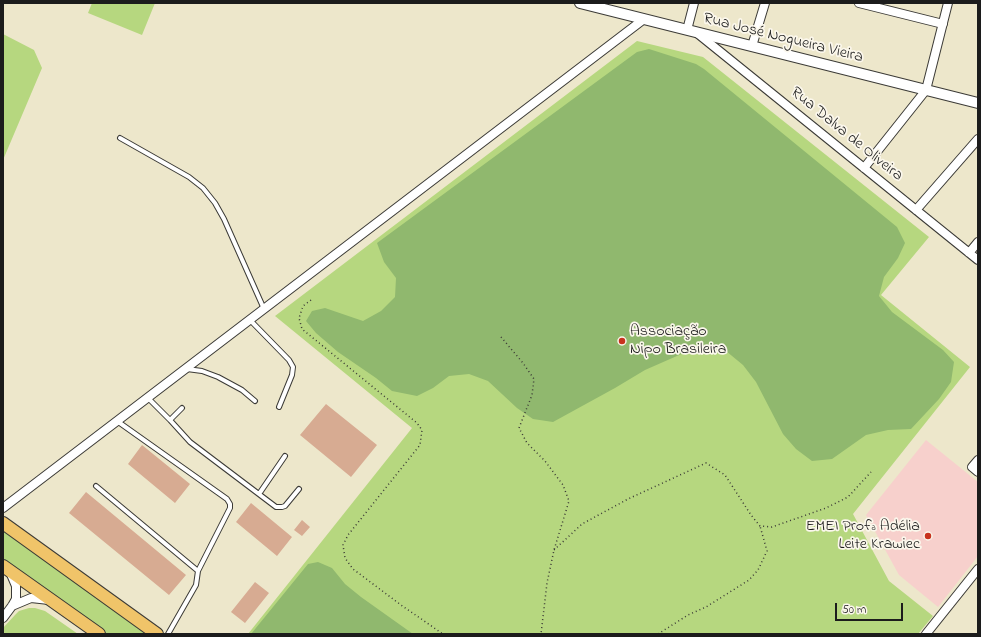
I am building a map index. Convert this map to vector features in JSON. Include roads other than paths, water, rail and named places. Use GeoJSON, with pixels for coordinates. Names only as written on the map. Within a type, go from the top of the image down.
{"type":"FeatureCollection","features":[{"type":"Feature","properties":{"kind":"main road"},"geometry":{"type":"LineString","coordinates":[[3,523],[157,634]]}},
{"type":"Feature","properties":{"kind":"main road"},"geometry":{"type":"LineString","coordinates":[[6,568],[99,634]]}},
{"type":"Feature","properties":{"kind":"street","name":"Rua José Nogueira Vieira"},"geometry":{"type":"LineString","coordinates":[[580,3],[978,103]]}},
{"type":"Feature","properties":{"kind":"street"},"geometry":{"type":"LineString","coordinates":[[691,31],[694,3]]}},
{"type":"Feature","properties":{"kind":"street"},"geometry":{"type":"LineString","coordinates":[[752,46],[765,3]]}},
{"type":"Feature","properties":{"kind":"street"},"geometry":{"type":"LineString","coordinates":[[860,3],[943,24]]}},
{"type":"Feature","properties":{"kind":"street"},"geometry":{"type":"LineString","coordinates":[[864,168],[926,90],[948,3]]}},
{"type":"Feature","properties":{"kind":"street"},"geometry":{"type":"LineString","coordinates":[[3,508],[644,19]]}},
{"type":"Feature","properties":{"kind":"street","name":"Rua Dalva de Oliveira"},"geometry":{"type":"LineString","coordinates":[[691,31],[978,260]]}},
{"type":"Feature","properties":{"kind":"street"},"geometry":{"type":"LineString","coordinates":[[916,210],[978,139]]}},
{"type":"Feature","properties":{"kind":"street"},"geometry":{"type":"LineString","coordinates":[[969,253],[978,242]]}},
{"type":"Feature","properties":{"kind":"street"},"geometry":{"type":"LineString","coordinates":[[975,470],[978,460]]}},
{"type":"Feature","properties":{"kind":"street"},"geometry":{"type":"LineString","coordinates":[[3,618],[16,599],[16,586],[6,568]]}},
{"type":"Feature","properties":{"kind":"street"},"geometry":{"type":"LineString","coordinates":[[926,634],[978,569]]}},
{"type":"Feature","properties":{"kind":"street"},"geometry":{"type":"LineString","coordinates":[[12,606],[31,598],[52,600]]}},
{"type":"Feature","properties":{"kind":"lane"},"geometry":{"type":"LineString","coordinates":[[120,138],[189,177],[203,188],[215,203],[224,219],[264,309]]}},
{"type":"Feature","properties":{"kind":"lane"},"geometry":{"type":"LineString","coordinates":[[250,320],[289,360],[293,367],[292,375],[279,407]]}},
{"type":"Feature","properties":{"kind":"lane"},"geometry":{"type":"LineString","coordinates":[[185,369],[202,371],[218,377],[242,390],[255,401]]}},
{"type":"Feature","properties":{"kind":"lane"},"geometry":{"type":"LineString","coordinates":[[148,398],[190,442],[276,507],[286,506],[299,489]]}},
{"type":"Feature","properties":{"kind":"lane"},"geometry":{"type":"LineString","coordinates":[[170,420],[182,408]]}},
{"type":"Feature","properties":{"kind":"lane"},"geometry":{"type":"LineString","coordinates":[[117,421],[227,499],[230,504],[230,508],[198,571],[196,585],[168,634]]}},
{"type":"Feature","properties":{"kind":"lane"},"geometry":{"type":"LineString","coordinates":[[259,494],[285,456]]}},
{"type":"Feature","properties":{"kind":"lane"},"geometry":{"type":"LineString","coordinates":[[96,486],[198,571]]}},
{"type":"Feature","properties":{"kind":"place","name":"Associação Nipo Brasileira"},"geometry":{"type":"Point","coordinates":[622,341]}},
{"type":"Feature","properties":{"kind":"place","name":"EMEI Profª Adélia Leite Krawiec"},"geometry":{"type":"Point","coordinates":[928,536]}}]}
